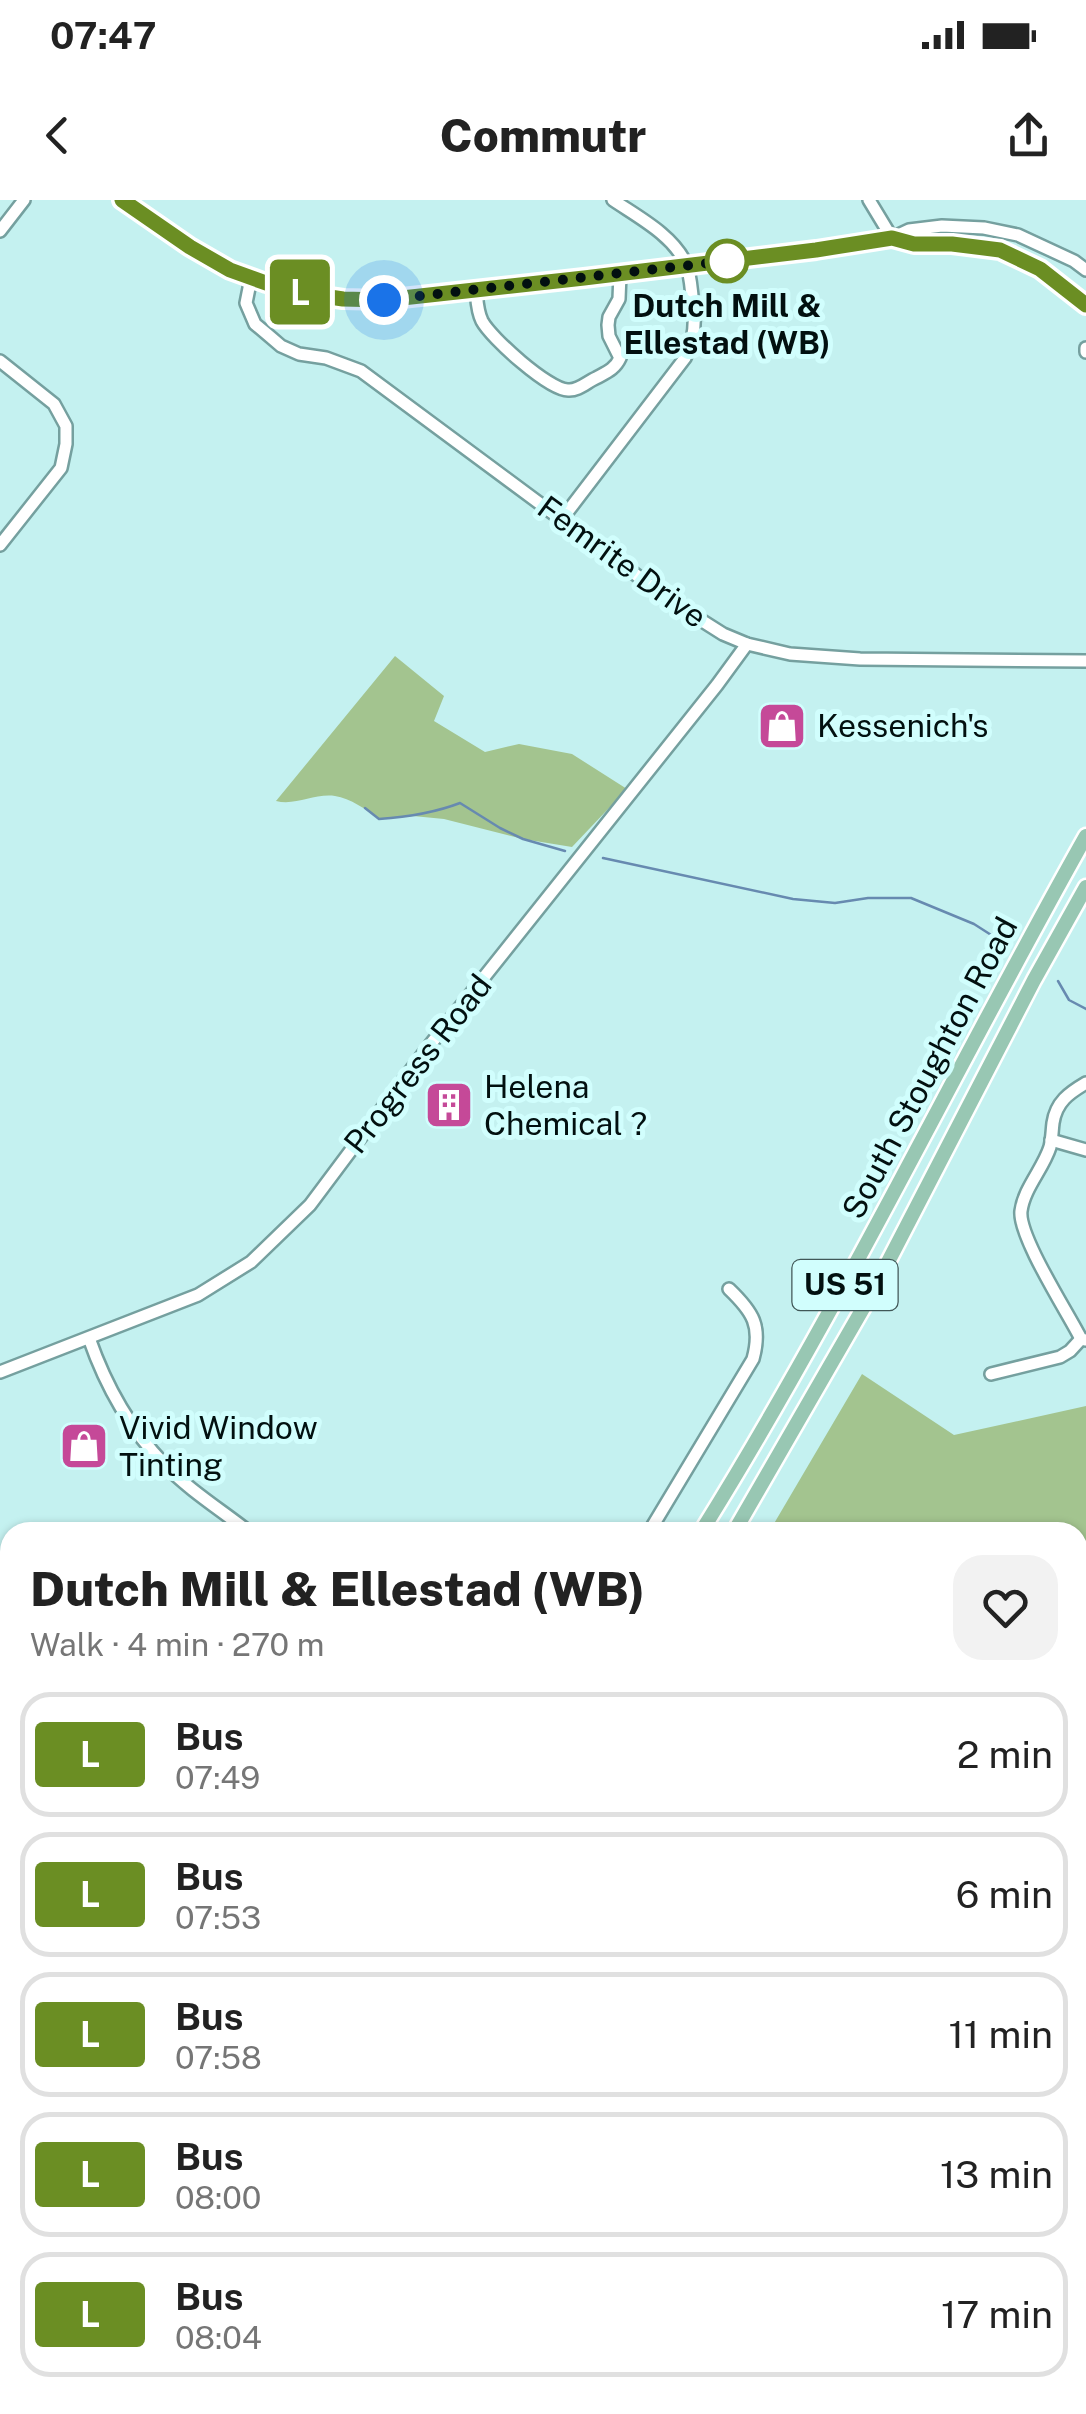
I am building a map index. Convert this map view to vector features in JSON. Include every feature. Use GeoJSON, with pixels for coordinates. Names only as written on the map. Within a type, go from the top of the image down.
{"type":"FeatureCollection","features":[{"type":"Feature","properties":{"kind":"main road","name":"South Stoughton Road"},"geometry":{"type":"LineString","coordinates":[[707,1522],[839,1296],[1086,836]]}},
{"type":"Feature","properties":{"kind":"main road","name":"South Stoughton Road"},"geometry":{"type":"LineString","coordinates":[[740,1522],[873,1291],[1086,888]]}},
{"type":"Feature","properties":{"kind":"street"},"geometry":{"type":"LineString","coordinates":[[0,231],[24,200]]}},
{"type":"Feature","properties":{"kind":"street"},"geometry":{"type":"LineString","coordinates":[[122,200],[216,263],[303,293],[343,299],[384,300],[687,266],[816,250],[942,226],[1018,235],[1074,260],[1086,270]]}},
{"type":"Feature","properties":{"kind":"street"},"geometry":{"type":"LineString","coordinates":[[562,519],[691,348],[694,312],[687,266],[673,245],[614,200]]}},
{"type":"Feature","properties":{"kind":"street"},"geometry":{"type":"LineString","coordinates":[[869,200],[892,238],[914,244],[1000,250],[1040,269],[1086,304]]}},
{"type":"Feature","properties":{"kind":"street"},"geometry":{"type":"LineString","coordinates":[[476,290],[482,322],[496,340],[549,383],[572,391],[608,373],[620,358],[608,325],[619,298],[620,274]]}},
{"type":"Feature","properties":{"kind":"street","name":"Femrite Drive"},"geometry":{"type":"LineString","coordinates":[[251,278],[246,304],[255,324],[280,346],[361,371],[674,603],[724,634],[790,654],[860,659],[1086,661]]}},
{"type":"Feature","properties":{"kind":"street"},"geometry":{"type":"LineString","coordinates":[[0,361],[54,404],[66,426],[66,444],[62,468],[0,546]]}},
{"type":"Feature","properties":{"kind":"street","name":"Progress Road"},"geometry":{"type":"LineString","coordinates":[[0,1372],[165,1309],[221,1282],[264,1251],[301,1215],[426,1050],[747,644]]}},
{"type":"Feature","properties":{"kind":"street"},"geometry":{"type":"LineString","coordinates":[[992,1374],[1060,1357],[1084,1340],[1026,1236],[1021,1214],[1051,1140],[1058,1105],[1086,1083]]}},
{"type":"Feature","properties":{"kind":"street"},"geometry":{"type":"LineString","coordinates":[[1051,1140],[1086,1150]]}},
{"type":"Feature","properties":{"kind":"street"},"geometry":{"type":"LineString","coordinates":[[655,1522],[753,1359],[757,1336],[753,1318],[730,1289]]}},
{"type":"Feature","properties":{"kind":"street"},"geometry":{"type":"LineString","coordinates":[[89,1338],[114,1395],[144,1440],[164,1464],[236,1522]]}},
{"type":"Feature","properties":{"kind":"green space"},"geometry":{"type":"Polygon","coordinates":[[[395,656],[444,696],[434,721],[485,752],[519,744],[572,754],[627,789],[572,847],[444,819],[379,819],[335,796],[276,801],[395,656]]]}},
{"type":"Feature","properties":{"kind":"green space"},"geometry":{"type":"Polygon","coordinates":[[[862,1374],[954,1435],[1086,1406],[1086,1522],[775,1522],[862,1374]]]}},
{"type":"Feature","properties":{"kind":"waterway"},"geometry":{"type":"LineString","coordinates":[[365,808],[379,819],[421,814],[460,803],[523,839],[565,851]]}},
{"type":"Feature","properties":{"kind":"waterway"},"geometry":{"type":"LineString","coordinates":[[603,858],[793,899],[835,903],[911,898],[974,924],[999,940],[1007,936]]}},
{"type":"Feature","properties":{"kind":"waterway"},"geometry":{"type":"LineString","coordinates":[[1058,981],[1069,1000],[1086,1009]]}},
{"type":"Feature","properties":{"kind":"bus line","name":"L"},"geometry":{"type":"LineString","coordinates":[[122,200],[230,270],[303,293],[343,299],[384,300],[584,278],[892,238],[914,244],[1000,250],[1040,269],[1086,305]]}},
{"type":"Feature","properties":{"kind":"place","name":"Dutch Mill & Ellestad (WB)"},"geometry":{"type":"Point","coordinates":[727,261]}},
{"type":"Feature","properties":{"kind":"place","name":"Kessenich's"},"geometry":{"type":"Point","coordinates":[782,726]}},
{"type":"Feature","properties":{"kind":"place","name":"Helena Chemical ?"},"geometry":{"type":"Point","coordinates":[449,1105]}},
{"type":"Feature","properties":{"kind":"place","name":"Vivid Window Tinting"},"geometry":{"type":"Point","coordinates":[84,1446]}},
{"type":"Feature","properties":{"kind":"route"},"geometry":{"type":"LineString","coordinates":[[384,300],[727,261]]}}]}
